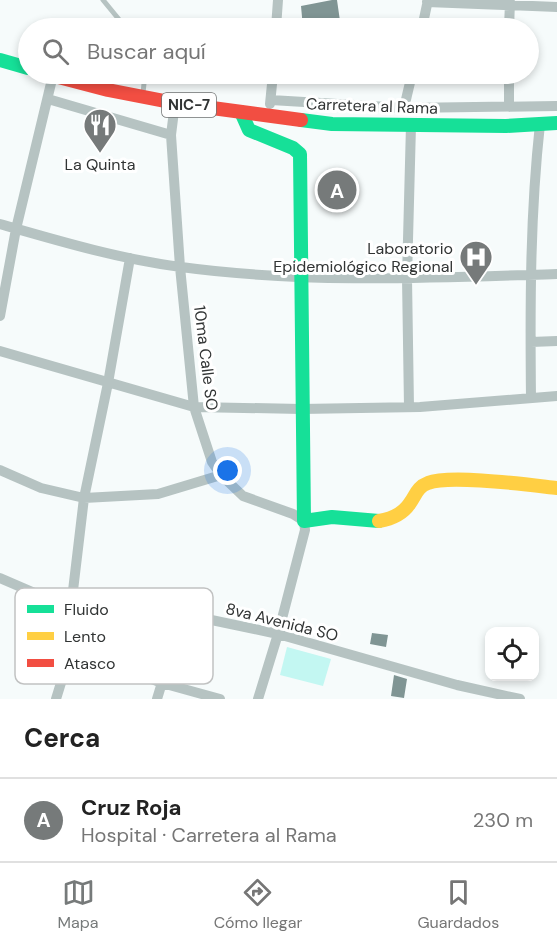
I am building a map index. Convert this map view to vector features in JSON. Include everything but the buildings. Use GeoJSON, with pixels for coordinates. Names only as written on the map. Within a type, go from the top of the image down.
{"type":"FeatureCollection","features":[{"type":"Feature","properties":{"kind":"main road"},"geometry":{"type":"LineString","coordinates":[[0,60],[18,65]]}},
{"type":"Feature","properties":{"kind":"main road","name":"Carretera al Rama"},"geometry":{"type":"LineString","coordinates":[[90,84],[175,103],[332,124],[506,126],[557,123]]}},
{"type":"Feature","properties":{"kind":"main road"},"geometry":{"type":"LineString","coordinates":[[241,112],[249,130],[293,148],[300,154],[304,521],[332,517],[381,521],[398,515],[410,504],[417,490],[423,486],[444,480],[512,483],[557,488]]}},
{"type":"Feature","properties":{"kind":"street"},"geometry":{"type":"LineString","coordinates":[[277,18],[278,0]]}},
{"type":"Feature","properties":{"kind":"street"},"geometry":{"type":"LineString","coordinates":[[424,18],[428,1],[557,7]]}},
{"type":"Feature","properties":{"kind":"street"},"geometry":{"type":"LineString","coordinates":[[0,316],[16,229],[48,99],[49,84]]}},
{"type":"Feature","properties":{"kind":"street"},"geometry":{"type":"LineString","coordinates":[[267,116],[272,100],[273,84]]}},
{"type":"Feature","properties":{"kind":"street"},"geometry":{"type":"LineString","coordinates":[[404,108],[410,84]]}},
{"type":"Feature","properties":{"kind":"street"},"geometry":{"type":"LineString","coordinates":[[508,107],[509,84]]}},
{"type":"Feature","properties":{"kind":"street"},"geometry":{"type":"LineString","coordinates":[[48,99],[171,135]]}},
{"type":"Feature","properties":{"kind":"street"},"geometry":{"type":"LineString","coordinates":[[272,100],[404,108],[557,106]]}},
{"type":"Feature","properties":{"kind":"street","name":"10ma Calle SO"},"geometry":{"type":"LineString","coordinates":[[175,103],[171,135],[180,267],[194,406],[212,462],[221,475],[243,496],[293,514],[304,521]]}},
{"type":"Feature","properties":{"kind":"street"},"geometry":{"type":"LineString","coordinates":[[531,398],[530,275],[534,185],[540,124]]}},
{"type":"Feature","properties":{"kind":"street"},"geometry":{"type":"LineString","coordinates":[[409,407],[407,278],[411,125]]}},
{"type":"Feature","properties":{"kind":"street"},"geometry":{"type":"LineString","coordinates":[[0,224],[129,258],[180,267],[302,279],[557,274]]}},
{"type":"Feature","properties":{"kind":"street"},"geometry":{"type":"LineString","coordinates":[[73,588],[84,498],[108,383],[129,258]]}},
{"type":"Feature","properties":{"kind":"street"},"geometry":{"type":"LineString","coordinates":[[531,342],[557,340]]}},
{"type":"Feature","properties":{"kind":"street"},"geometry":{"type":"LineString","coordinates":[[0,351],[194,406],[301,409],[409,407],[557,396]]}},
{"type":"Feature","properties":{"kind":"street"},"geometry":{"type":"LineString","coordinates":[[0,470],[41,488],[84,498],[158,494],[221,475]]}},
{"type":"Feature","properties":{"kind":"street"},"geometry":{"type":"LineString","coordinates":[[258,699],[278,634],[305,530],[304,521]]}},
{"type":"Feature","properties":{"kind":"street","name":"8va Avenida SO"},"geometry":{"type":"LineString","coordinates":[[0,578],[23,588]]}},
{"type":"Feature","properties":{"kind":"street","name":"8va Avenida SO"},"geometry":{"type":"LineString","coordinates":[[213,620],[278,634],[457,685],[520,699]]}},
{"type":"Feature","properties":{"kind":"street"},"geometry":{"type":"LineString","coordinates":[[56,699],[61,684]]}},
{"type":"Feature","properties":{"kind":"street"},"geometry":{"type":"LineString","coordinates":[[157,699],[162,684]]}},
{"type":"Feature","properties":{"kind":"street"},"geometry":{"type":"LineString","coordinates":[[166,684],[220,699]]}},
{"type":"Feature","properties":{"kind":"lane"},"geometry":{"type":"LineString","coordinates":[[103,0],[118,18]]}},
{"type":"Feature","properties":{"kind":"lane"},"geometry":{"type":"LineString","coordinates":[[142,97],[144,84]]}},
{"type":"Feature","properties":{"kind":"shaded area"},"geometry":{"type":"Polygon","coordinates":[[[287,647],[331,659],[323,686],[280,675],[287,647]]]}},
{"type":"Feature","properties":{"kind":"traffic: fast"},"geometry":{"type":"LineString","coordinates":[[0,60],[18,65]]}},
{"type":"Feature","properties":{"kind":"traffic: fast"},"geometry":{"type":"LineString","coordinates":[[241,112],[249,130],[293,148],[300,154],[304,521],[332,517],[379,521]]}},
{"type":"Feature","properties":{"kind":"traffic: fast"},"geometry":{"type":"LineString","coordinates":[[301,120],[332,124],[506,126],[557,123]]}},
{"type":"Feature","properties":{"kind":"traffic: slow"},"geometry":{"type":"LineString","coordinates":[[379,521],[400,513],[407,507],[417,491],[428,483],[454,480],[491,481],[557,488]]}},
{"type":"Feature","properties":{"kind":"traffic: jam"},"geometry":{"type":"LineString","coordinates":[[85,84],[175,103],[301,120]]}},
{"type":"Feature","properties":{"kind":"place","name":"La Quinta"},"geometry":{"type":"Point","coordinates":[100,154]}},
{"type":"Feature","properties":{"kind":"place","name":"Cruz Roja"},"geometry":{"type":"Point","coordinates":[337,190]}},
{"type":"Feature","properties":{"kind":"place","name":"Laboratorio Epidemiológico Regional"},"geometry":{"type":"Point","coordinates":[476,286]}}]}
